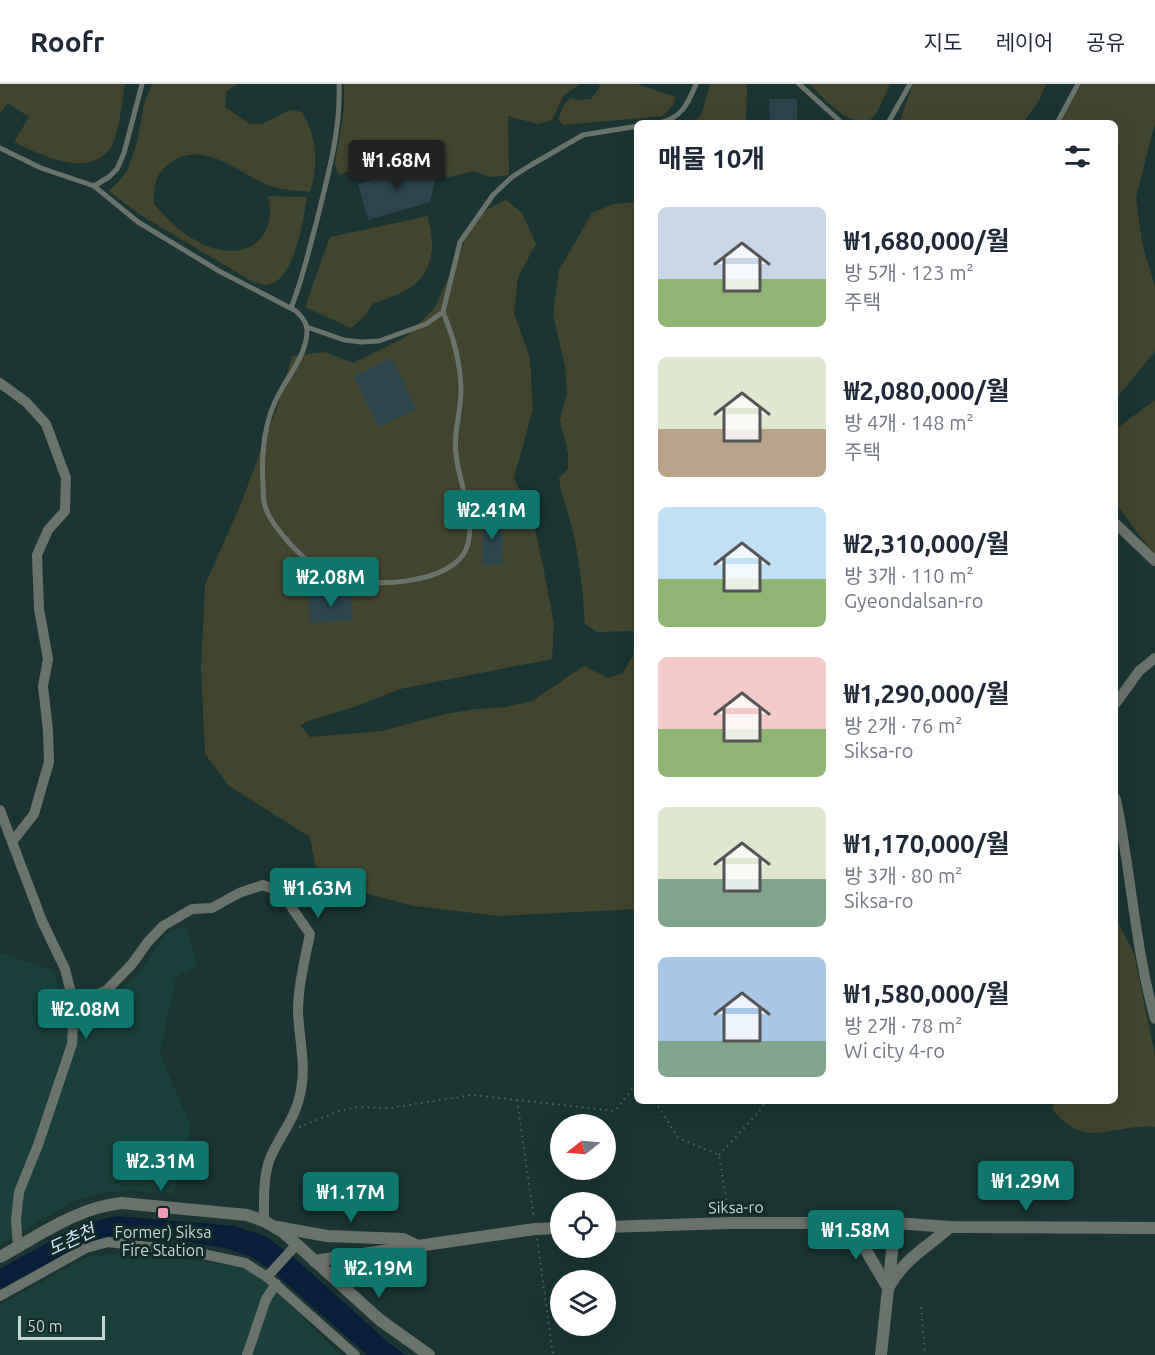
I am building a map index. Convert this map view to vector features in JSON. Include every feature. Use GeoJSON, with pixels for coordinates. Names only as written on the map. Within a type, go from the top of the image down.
{"type":"FeatureCollection","features":[{"type":"Feature","properties":{"kind":"street"},"geometry":{"type":"LineString","coordinates":[[0,383],[26,402],[46,424],[66,478],[65,511],[48,530],[37,555],[39,609],[48,659],[43,686],[49,762],[34,813],[12,842]]}},
{"type":"Feature","properties":{"kind":"street"},"geometry":{"type":"LineString","coordinates":[[1118,526],[1155,561]]}},
{"type":"Feature","properties":{"kind":"street"},"geometry":{"type":"LineString","coordinates":[[1118,700],[1139,671],[1155,658]]}},
{"type":"Feature","properties":{"kind":"street"},"geometry":{"type":"LineString","coordinates":[[1118,809],[1140,953],[1155,1020]]}},
{"type":"Feature","properties":{"kind":"street"},"geometry":{"type":"LineString","coordinates":[[0,810],[42,921],[64,969],[74,1005],[72,1044],[38,1145],[19,1192],[16,1220],[18,1247]]}},
{"type":"Feature","properties":{"kind":"street"},"geometry":{"type":"LineString","coordinates":[[74,1005],[107,990],[163,926],[192,909],[212,908],[239,893],[262,885],[281,892],[310,934],[298,1009],[303,1073],[302,1089],[292,1120],[275,1147],[268,1164],[264,1221]]}},
{"type":"Feature","properties":{"kind":"street"},"geometry":{"type":"LineString","coordinates":[[0,1257],[81,1214],[109,1204],[247,1215],[276,1227],[327,1236],[403,1239],[417,1246]]}},
{"type":"Feature","properties":{"kind":"street","name":"Siksa-ro"},"geometry":{"type":"LineString","coordinates":[[616,1227],[730,1223],[895,1223],[950,1227],[1155,1228]]}},
{"type":"Feature","properties":{"kind":"street"},"geometry":{"type":"LineString","coordinates":[[840,1223],[864,1247],[888,1288]]}},
{"type":"Feature","properties":{"kind":"street"},"geometry":{"type":"LineString","coordinates":[[881,1355],[895,1223]]}},
{"type":"Feature","properties":{"kind":"street"},"geometry":{"type":"LineString","coordinates":[[276,1227],[295,1247],[380,1320],[429,1355]]}},
{"type":"Feature","properties":{"kind":"street"},"geometry":{"type":"LineString","coordinates":[[888,1288],[907,1261],[950,1227]]}},
{"type":"Feature","properties":{"kind":"street"},"geometry":{"type":"LineString","coordinates":[[314,1261],[550,1228]]}},
{"type":"Feature","properties":{"kind":"street"},"geometry":{"type":"LineString","coordinates":[[0,1296],[86,1248],[108,1242],[198,1253],[244,1263],[269,1275],[276,1284],[355,1355]]}},
{"type":"Feature","properties":{"kind":"street"},"geometry":{"type":"LineString","coordinates":[[269,1275],[295,1247]]}},
{"type":"Feature","properties":{"kind":"street"},"geometry":{"type":"LineString","coordinates":[[248,1355],[266,1299],[276,1284]]}},
{"type":"Feature","properties":{"kind":"lane"},"geometry":{"type":"LineString","coordinates":[[94,186],[117,170],[142,84]]}},
{"type":"Feature","properties":{"kind":"lane"},"geometry":{"type":"LineString","coordinates":[[291,308],[300,286],[329,172],[340,101],[339,84]]}},
{"type":"Feature","properties":{"kind":"lane"},"geometry":{"type":"LineString","coordinates":[[667,120],[673,118],[687,106],[696,84]]}},
{"type":"Feature","properties":{"kind":"lane"},"geometry":{"type":"LineString","coordinates":[[799,84],[839,120]]}},
{"type":"Feature","properties":{"kind":"lane"},"geometry":{"type":"LineString","coordinates":[[890,120],[910,84]]}},
{"type":"Feature","properties":{"kind":"lane"},"geometry":{"type":"LineString","coordinates":[[1059,120],[1078,84]]}},
{"type":"Feature","properties":{"kind":"lane"},"geometry":{"type":"LineString","coordinates":[[0,148],[41,168],[94,186],[138,222],[219,271],[291,308],[303,318],[307,327],[304,350],[279,394],[265,434],[261,461],[265,506],[273,523],[290,543],[328,574],[352,581],[380,584],[440,573],[462,557],[468,543],[468,509],[455,452],[461,392],[460,376],[453,339],[442,312],[460,242],[466,230],[493,195],[512,177],[531,165],[584,135],[634,127]]}},
{"type":"Feature","properties":{"kind":"lane"},"geometry":{"type":"LineString","coordinates":[[307,327],[344,340],[379,341],[426,324],[442,312]]}},
{"type":"Feature","properties":{"kind":"path"},"geometry":{"type":"LineString","coordinates":[[285,1132],[340,1111],[358,1107],[390,1108],[472,1095],[615,1111],[634,1088]]}},
{"type":"Feature","properties":{"kind":"path"},"geometry":{"type":"LineString","coordinates":[[657,1104],[678,1138],[719,1155]]}},
{"type":"Feature","properties":{"kind":"path"},"geometry":{"type":"LineString","coordinates":[[719,1155],[764,1104]]}},
{"type":"Feature","properties":{"kind":"path"},"geometry":{"type":"LineString","coordinates":[[719,1155],[730,1223]]}},
{"type":"Feature","properties":{"kind":"path"},"geometry":{"type":"LineString","coordinates":[[921,1307],[925,1355]]}},
{"type":"Feature","properties":{"kind":"shaded area"},"geometry":{"type":"Polygon","coordinates":[[[0,84],[125,84],[113,143],[104,155],[93,161],[80,163],[52,158],[14,142],[29,117],[8,103],[0,114],[0,84]]]}},
{"type":"Feature","properties":{"kind":"shaded area"},"geometry":{"type":"Polygon","coordinates":[[[152,84],[238,84],[227,91],[225,107],[250,124],[262,124],[290,110],[302,112],[311,131],[315,151],[315,171],[310,192],[273,187],[220,160],[195,154],[182,157],[165,167],[158,176],[155,186],[154,204],[173,224],[204,245],[226,251],[249,247],[265,233],[270,210],[268,196],[307,197],[296,248],[291,261],[277,281],[267,285],[253,282],[139,214],[109,191],[129,167],[137,142],[144,104],[152,84]]]}},
{"type":"Feature","properties":{"kind":"shaded area"},"geometry":{"type":"Polygon","coordinates":[[[344,84],[580,84],[564,95],[552,120],[538,124],[508,116],[509,175],[490,177],[474,171],[446,178],[444,168],[436,154],[424,148],[408,150],[360,174],[354,169],[340,175],[335,164],[344,109],[344,84]]]}},
{"type":"Feature","properties":{"kind":"shaded area"},"geometry":{"type":"Polygon","coordinates":[[[598,84],[637,84],[676,97],[673,105],[663,116],[564,125],[558,120],[563,106],[570,98],[591,99],[600,87],[598,84]]]}},
{"type":"Feature","properties":{"kind":"shaded area"},"geometry":{"type":"Polygon","coordinates":[[[710,84],[747,84],[746,120],[696,120],[702,113],[710,84]]]}},
{"type":"Feature","properties":{"kind":"shaded area"},"geometry":{"type":"Polygon","coordinates":[[[809,84],[890,84],[876,114],[870,120],[850,119],[828,103],[809,84]]]}},
{"type":"Feature","properties":{"kind":"shaded area"},"geometry":{"type":"Polygon","coordinates":[[[913,84],[1046,84],[1039,100],[1025,120],[900,120],[913,84]]]}},
{"type":"Feature","properties":{"kind":"shaded area"},"geometry":{"type":"Polygon","coordinates":[[[1081,84],[1155,84],[1155,123],[1136,197],[1142,244],[1155,286],[1155,351],[1118,397],[1118,120],[1062,120],[1081,84]]]}},
{"type":"Feature","properties":{"kind":"shaded area"},"geometry":{"type":"Polygon","coordinates":[[[506,200],[522,213],[536,244],[518,277],[514,313],[530,359],[533,409],[514,478],[533,519],[544,571],[554,624],[552,659],[400,689],[300,725],[310,737],[382,731],[445,714],[506,707],[532,701],[584,666],[608,678],[623,673],[634,653],[634,909],[499,916],[414,906],[329,884],[315,864],[310,837],[229,786],[205,754],[201,669],[205,585],[240,506],[278,404],[292,356],[325,352],[353,363],[404,338],[434,309],[468,234],[486,210],[506,200]]]}},
{"type":"Feature","properties":{"kind":"shaded area"},"geometry":{"type":"Polygon","coordinates":[[[634,202],[634,634],[631,631],[597,632],[585,624],[578,555],[559,478],[568,469],[568,453],[560,420],[567,393],[565,366],[553,315],[559,270],[592,213],[613,204],[634,202]]]}},
{"type":"Feature","properties":{"kind":"shaded area"},"geometry":{"type":"Polygon","coordinates":[[[428,216],[432,245],[430,262],[419,280],[404,292],[372,304],[366,315],[351,328],[305,307],[330,237],[428,216]]]}},
{"type":"Feature","properties":{"kind":"shaded area"},"geometry":{"type":"Polygon","coordinates":[[[1155,400],[1155,556],[1118,507],[1118,428],[1155,400]]]}},
{"type":"Feature","properties":{"kind":"shaded area"},"geometry":{"type":"Polygon","coordinates":[[[1118,922],[1134,954],[1155,1055],[1155,1127],[1088,1133],[1064,1122],[1052,1109],[1053,1104],[1118,1104],[1118,922]]]}},
{"type":"Feature","properties":{"kind":"shaded area"},"geometry":{"type":"Polygon","coordinates":[[[186,926],[197,966],[176,977],[160,1054],[191,1126],[173,1194],[106,1192],[76,1200],[0,1244],[0,953],[55,971],[63,1019],[73,1017],[106,1001],[140,972],[165,934],[186,926]]]}},
{"type":"Feature","properties":{"kind":"shaded area"},"geometry":{"type":"Polygon","coordinates":[[[129,1253],[246,1268],[273,1289],[341,1355],[0,1355],[0,1305],[89,1256],[129,1253]]]}},
{"type":"Feature","properties":{"kind":"water","name":"도촌천"},"geometry":{"type":"Polygon","coordinates":[[[117,1216],[235,1226],[267,1237],[291,1255],[389,1343],[406,1355],[367,1355],[270,1269],[249,1256],[225,1248],[170,1239],[149,1241],[112,1236],[84,1244],[0,1289],[0,1269],[71,1231],[117,1216]]]}},
{"type":"Feature","properties":{"kind":"building"},"geometry":{"type":"Polygon","coordinates":[[[769,99],[797,99],[797,120],[770,120],[769,99]]]}},
{"type":"Feature","properties":{"kind":"building"},"geometry":{"type":"Polygon","coordinates":[[[423,164],[436,178],[430,202],[368,220],[358,184],[423,164]]]}},
{"type":"Feature","properties":{"kind":"building"},"geometry":{"type":"Polygon","coordinates":[[[392,358],[416,409],[378,427],[354,376],[392,358]]]}},
{"type":"Feature","properties":{"kind":"building"},"geometry":{"type":"Polygon","coordinates":[[[483,517],[503,518],[502,565],[482,565],[483,517]]]}},
{"type":"Feature","properties":{"kind":"building"},"geometry":{"type":"Polygon","coordinates":[[[351,592],[353,620],[310,623],[308,595],[351,592]]]}},
{"type":"Feature","properties":{"kind":"place","name":"Former) Siksa Fire Station"},"geometry":{"type":"Point","coordinates":[163,1213]}}]}
